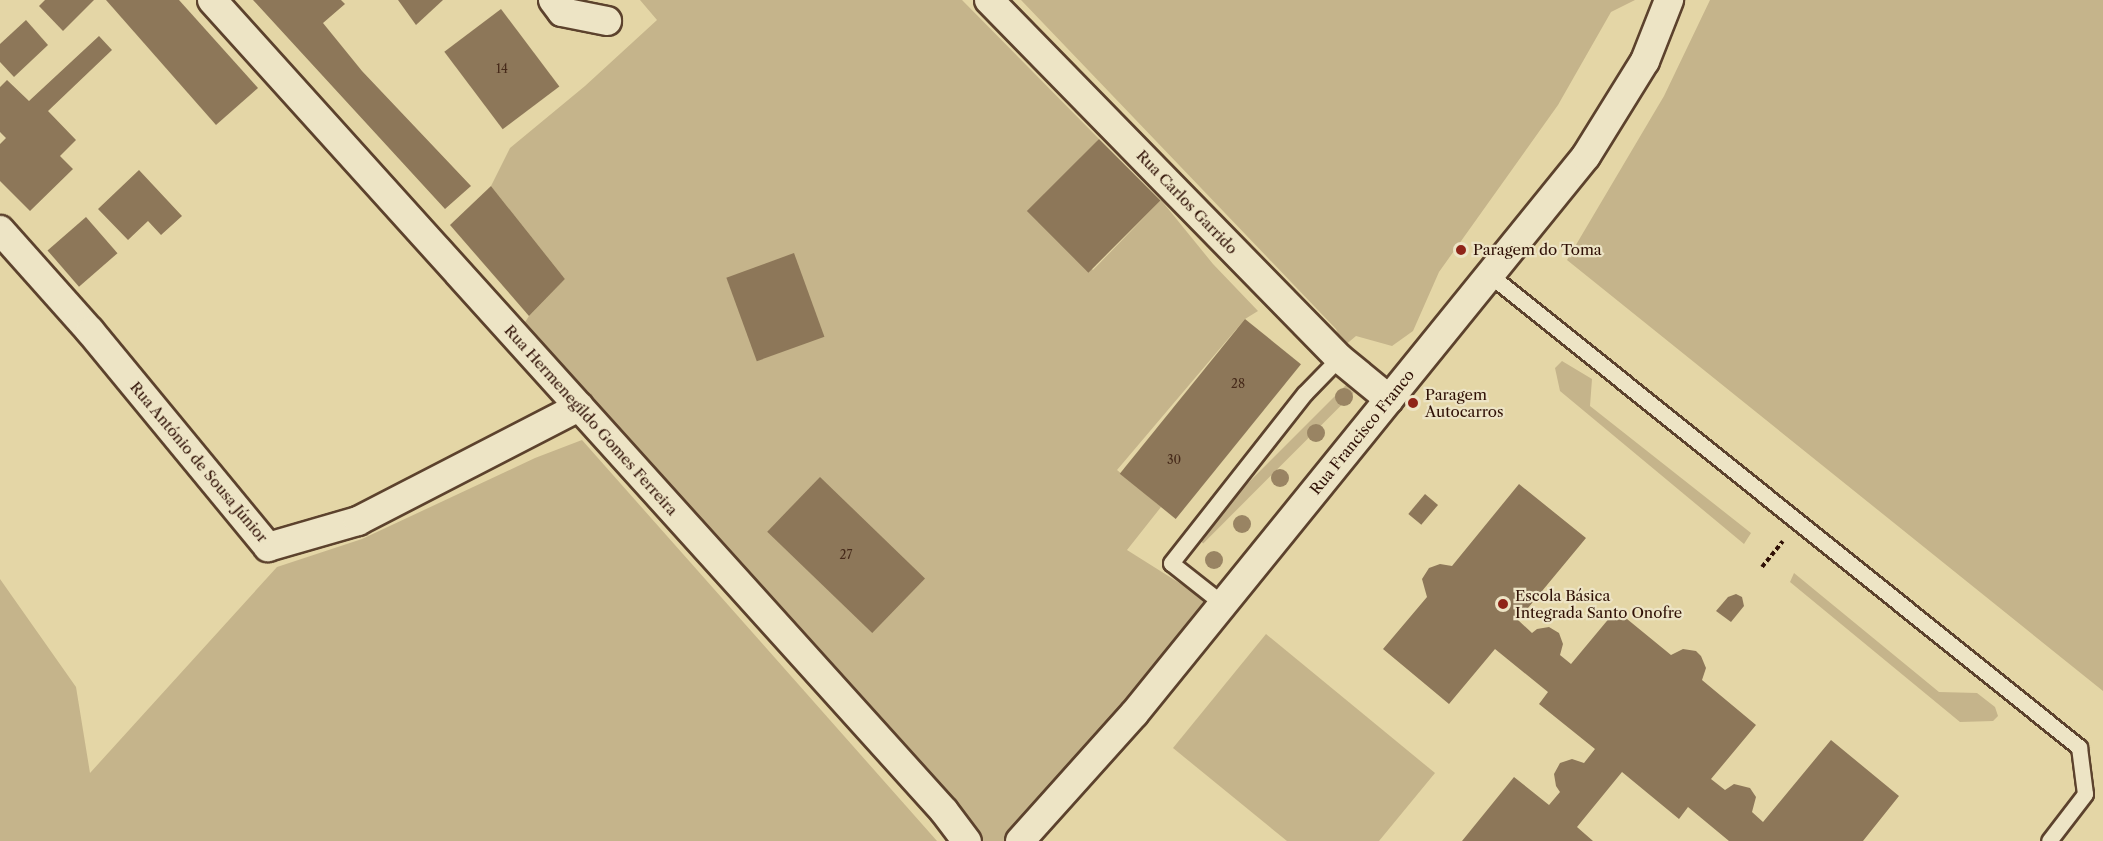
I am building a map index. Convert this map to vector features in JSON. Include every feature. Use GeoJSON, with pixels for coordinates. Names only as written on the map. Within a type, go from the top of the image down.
{"type":"FeatureCollection","features":[{"type":"Feature","properties":{"kind":"street","name":"Rua Hermenegildo Gomes Ferreira"},"geometry":{"type":"LineString","coordinates":[[212,0],[944,811],[967,841]]}},
{"type":"Feature","properties":{"kind":"street"},"geometry":{"type":"LineString","coordinates":[[552,0],[562,12],[606,21]]}},
{"type":"Feature","properties":{"kind":"street","name":"Rua Carlos Garrido"},"geometry":{"type":"LineString","coordinates":[[989,0],[1339,358],[1389,399]]}},
{"type":"Feature","properties":{"kind":"street","name":"Rua Francisco Franco"},"geometry":{"type":"LineString","coordinates":[[1020,841],[1134,714],[1586,156],[1645,61],[1669,0]]}},
{"type":"Feature","properties":{"kind":"street","name":"Rua António de Sousa Júnior"},"geometry":{"type":"LineString","coordinates":[[0,230],[90,331],[268,547],[358,521],[579,407]]}},
{"type":"Feature","properties":{"kind":"lane"},"geometry":{"type":"LineString","coordinates":[[1490,275],[2079,747],[2085,794],[2049,841]]}},
{"type":"Feature","properties":{"kind":"lane"},"geometry":{"type":"LineString","coordinates":[[1223,604],[1171,562],[1305,393],[1339,358]]}},
{"type":"Feature","properties":{"kind":"path"},"geometry":{"type":"LineString","coordinates":[[1762,567],[1783,541]]}},
{"type":"Feature","properties":{"kind":"shaded area"},"geometry":{"type":"Polygon","coordinates":[[[640,0],[962,0],[1099,139],[1036,218],[1093,270],[1161,200],[1213,264],[1258,311],[1245,319],[1117,470],[1161,507],[1127,550],[1181,584],[1223,604],[1019,841],[967,841],[516,336],[529,316],[565,279],[491,186],[510,148],[585,86],[657,20],[640,0]]]}},
{"type":"Feature","properties":{"kind":"shaded area"},"geometry":{"type":"Polygon","coordinates":[[[1021,0],[1635,0],[1611,12],[1558,105],[1439,272],[1413,331],[1392,346],[1356,336],[1344,346],[1336,329],[1021,0]]]}},
{"type":"Feature","properties":{"kind":"shaded area"},"geometry":{"type":"Polygon","coordinates":[[[1710,0],[2103,0],[2103,691],[1567,260],[1664,96],[1710,0]]]}},
{"type":"Feature","properties":{"kind":"shaded area"},"geometry":{"type":"Polygon","coordinates":[[[1562,361],[1592,379],[1590,406],[1751,533],[1744,544],[1560,391],[1555,368],[1562,361]]]}},
{"type":"Feature","properties":{"kind":"shaded area"},"geometry":{"type":"Polygon","coordinates":[[[1346,385],[1354,393],[1203,543],[1195,536],[1346,385]]]}},
{"type":"Feature","properties":{"kind":"shaded area"},"geometry":{"type":"Polygon","coordinates":[[[582,440],[937,841],[0,841],[0,579],[76,687],[90,773],[277,567],[362,539],[535,458],[582,440]]]}},
{"type":"Feature","properties":{"kind":"shaded area"},"geometry":{"type":"Polygon","coordinates":[[[1794,573],[1939,692],[1977,693],[1995,707],[1998,716],[1993,721],[1960,722],[1790,582],[1794,573]]]}},
{"type":"Feature","properties":{"kind":"shaded area"},"geometry":{"type":"Polygon","coordinates":[[[1266,634],[1435,773],[1379,841],[1287,841],[1173,748],[1266,634]]]}},
{"type":"Feature","properties":{"kind":"building"},"geometry":{"type":"Polygon","coordinates":[[[45,0],[94,0],[63,31],[39,6],[45,0]]]}},
{"type":"Feature","properties":{"kind":"building"},"geometry":{"type":"Polygon","coordinates":[[[106,0],[179,0],[258,88],[216,125],[106,0]]]}},
{"type":"Feature","properties":{"kind":"building"},"geometry":{"type":"Polygon","coordinates":[[[253,0],[341,0],[345,4],[323,23],[362,71],[471,186],[445,209],[253,0]]]}},
{"type":"Feature","properties":{"kind":"building"},"geometry":{"type":"Polygon","coordinates":[[[398,0],[443,0],[416,25],[398,0]]]}},
{"type":"Feature","properties":{"kind":"building"},"geometry":{"type":"Polygon","coordinates":[[[501,9],[559,86],[503,129],[444,52],[501,9]]]}},
{"type":"Feature","properties":{"kind":"building"},"geometry":{"type":"Polygon","coordinates":[[[26,20],[48,45],[14,77],[0,62],[0,44],[26,20]]]}},
{"type":"Feature","properties":{"kind":"building"},"geometry":{"type":"Polygon","coordinates":[[[99,36],[112,50],[48,111],[76,140],[60,156],[73,169],[30,211],[0,181],[0,144],[6,138],[0,132],[0,87],[7,80],[29,101],[99,36]]]}},
{"type":"Feature","properties":{"kind":"building"},"geometry":{"type":"Polygon","coordinates":[[[1099,139],[1161,201],[1088,273],[1027,211],[1099,139]]]}},
{"type":"Feature","properties":{"kind":"building"},"geometry":{"type":"Polygon","coordinates":[[[139,170],[182,216],[161,235],[148,221],[128,240],[98,209],[139,170]]]}},
{"type":"Feature","properties":{"kind":"building"},"geometry":{"type":"Polygon","coordinates":[[[491,186],[565,279],[529,316],[450,225],[491,186]]]}},
{"type":"Feature","properties":{"kind":"building"},"geometry":{"type":"Polygon","coordinates":[[[86,217],[117,253],[79,287],[48,250],[86,217]]]}},
{"type":"Feature","properties":{"kind":"building"},"geometry":{"type":"Polygon","coordinates":[[[794,253],[824,337],[757,361],[726,278],[794,253]]]}},
{"type":"Feature","properties":{"kind":"building"},"geometry":{"type":"Polygon","coordinates":[[[1245,319],[1301,364],[1176,519],[1120,474],[1245,319]]]}},
{"type":"Feature","properties":{"kind":"building"},"geometry":{"type":"Polygon","coordinates":[[[820,477],[925,578],[872,633],[767,532],[820,477]]]}},
{"type":"Feature","properties":{"kind":"building"},"geometry":{"type":"Polygon","coordinates":[[[1519,484],[1586,538],[1518,620],[1532,633],[1537,629],[1549,627],[1559,633],[1563,644],[1560,655],[1571,664],[1616,610],[1671,655],[1683,649],[1696,651],[1706,668],[1702,680],[1756,725],[1711,779],[1725,790],[1734,784],[1750,788],[1756,797],[1752,812],[1763,822],[1831,740],[1899,796],[1863,841],[1729,841],[1688,807],[1679,819],[1622,772],[1577,827],[1593,841],[1462,841],[1514,777],[1549,805],[1560,792],[1556,786],[1554,774],[1560,763],[1572,759],[1584,763],[1595,749],[1539,704],[1548,692],[1495,649],[1449,704],[1383,649],[1427,597],[1422,579],[1429,568],[1440,564],[1452,566],[1519,484]]]}},
{"type":"Feature","properties":{"kind":"building"},"geometry":{"type":"Polygon","coordinates":[[[1425,494],[1438,505],[1421,525],[1408,514],[1425,494]]]}},
{"type":"Feature","properties":{"kind":"building"},"geometry":{"type":"Polygon","coordinates":[[[1736,594],[1742,597],[1744,606],[1731,622],[1716,611],[1728,597],[1736,594]]]}},
{"type":"Feature","properties":{"kind":"place","name":"Paragem do Toma"},"geometry":{"type":"Point","coordinates":[1461,250]}},
{"type":"Feature","properties":{"kind":"place","name":"Paragem Autocarros"},"geometry":{"type":"Point","coordinates":[1413,403]}},
{"type":"Feature","properties":{"kind":"place","name":"Escola Básica Integrada Santo Onofre"},"geometry":{"type":"Point","coordinates":[1503,604]}}]}
